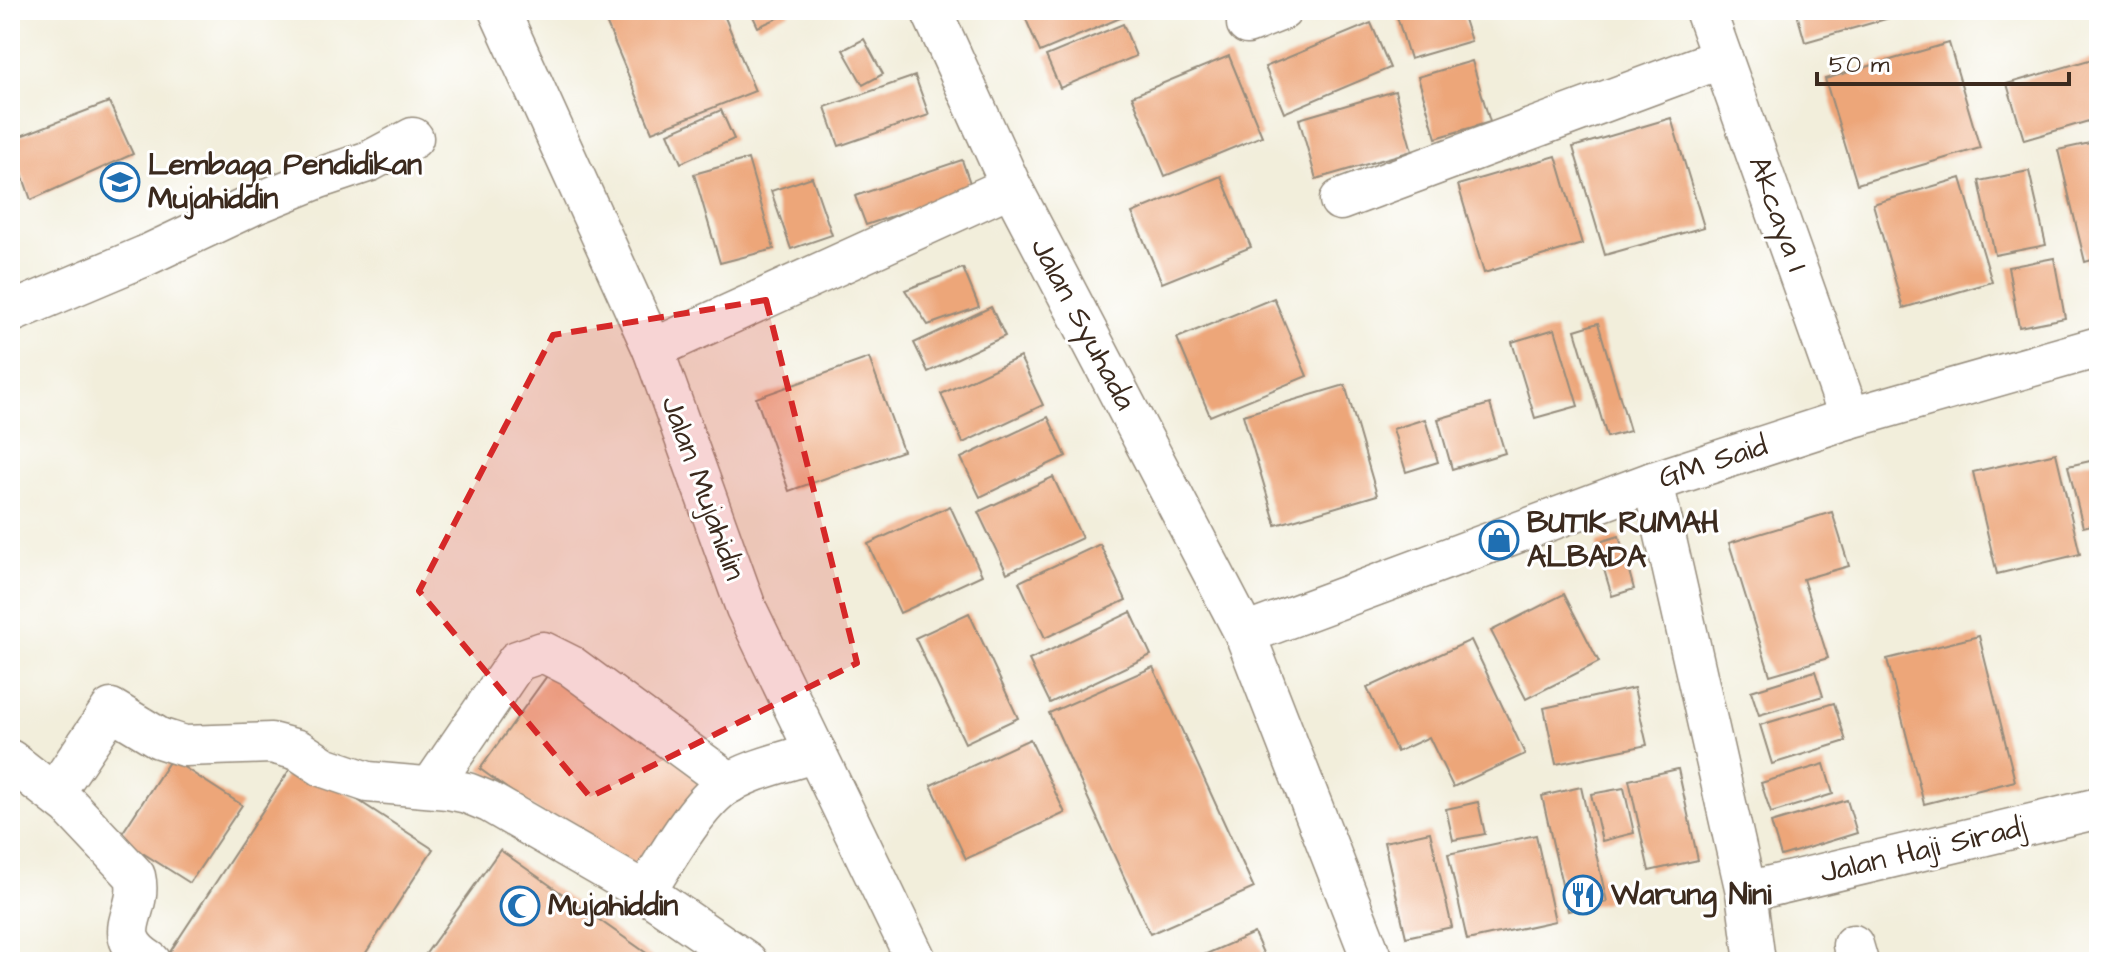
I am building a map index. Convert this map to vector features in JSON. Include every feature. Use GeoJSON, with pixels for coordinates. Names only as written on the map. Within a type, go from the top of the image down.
{"type":"FeatureCollection","features":[{"type":"Feature","properties":{"kind":"street","name":"Jalan Mujahidin"},"geometry":{"type":"LineString","coordinates":[[499,10],[653,349],[746,608],[917,962]]}},
{"type":"Feature","properties":{"kind":"street","name":"Jalan Syuhada"},"geometry":{"type":"LineString","coordinates":[[931,10],[1011,186],[1245,634],[1373,962]]}},
{"type":"Feature","properties":{"kind":"street","name":"Akcaya I"},"geometry":{"type":"LineString","coordinates":[[1705,10],[1850,418]]}},
{"type":"Feature","properties":{"kind":"street"},"geometry":{"type":"LineString","coordinates":[[1340,200],[1722,58]]}},
{"type":"Feature","properties":{"kind":"street"},"geometry":{"type":"LineString","coordinates":[[10,313],[145,256],[255,204],[370,161],[413,138]]}},
{"type":"Feature","properties":{"kind":"street"},"geometry":{"type":"LineString","coordinates":[[653,349],[1011,186]]}},
{"type":"Feature","properties":{"kind":"street","name":"GM Said"},"geometry":{"type":"LineString","coordinates":[[1245,634],[1653,482],[1850,418],[2099,347]]}},
{"type":"Feature","properties":{"kind":"street"},"geometry":{"type":"LineString","coordinates":[[1653,482],[1746,892],[1751,961]]}},
{"type":"Feature","properties":{"kind":"street"},"geometry":{"type":"LineString","coordinates":[[431,787],[517,661],[543,652],[571,666],[730,783]]}},
{"type":"Feature","properties":{"kind":"street"},"geometry":{"type":"LineString","coordinates":[[54,793],[111,709],[159,738],[184,746],[271,743],[298,750],[324,767],[368,782],[431,787],[467,793],[489,802],[645,892],[747,962]]}},
{"type":"Feature","properties":{"kind":"street"},"geometry":{"type":"LineString","coordinates":[[645,892],[705,804],[730,783],[816,752]]}},
{"type":"Feature","properties":{"kind":"street"},"geometry":{"type":"LineString","coordinates":[[10,760],[80,816],[135,876],[138,890],[127,935],[132,949],[151,962]]}},
{"type":"Feature","properties":{"kind":"street","name":"Jalan Haji Siradj"},"geometry":{"type":"LineString","coordinates":[[1746,892],[2099,808]]}},
{"type":"Feature","properties":{"kind":"highlighted area"},"geometry":{"type":"Polygon","coordinates":[[[766,300],[857,663],[590,797],[419,591],[553,335],[766,300]]]}},
{"type":"Feature","properties":{"kind":"building"},"geometry":{"type":"Polygon","coordinates":[[[601,10],[722,10],[755,91],[652,132],[601,10]]]}},
{"type":"Feature","properties":{"kind":"building"},"geometry":{"type":"Polygon","coordinates":[[[750,10],[788,10],[789,13],[758,27],[750,10]]]}},
{"type":"Feature","properties":{"kind":"building"},"geometry":{"type":"Polygon","coordinates":[[[1022,10],[1122,10],[1125,16],[1040,52],[1022,10]]]}},
{"type":"Feature","properties":{"kind":"building"},"geometry":{"type":"Polygon","coordinates":[[[1395,10],[1461,10],[1471,41],[1410,59],[1395,10]]]}},
{"type":"Feature","properties":{"kind":"building"},"geometry":{"type":"Polygon","coordinates":[[[1796,10],[1914,10],[1914,11],[1805,42],[1796,10]]]}},
{"type":"Feature","properties":{"kind":"building"},"geometry":{"type":"Polygon","coordinates":[[[1371,23],[1390,68],[1284,113],[1265,67],[1371,23]]]}},
{"type":"Feature","properties":{"kind":"building"},"geometry":{"type":"Polygon","coordinates":[[[1123,24],[1136,56],[1060,88],[1046,56],[1123,24]]]}},
{"type":"Feature","properties":{"kind":"building"},"geometry":{"type":"Polygon","coordinates":[[[864,39],[883,74],[863,85],[843,50],[864,39]]]}},
{"type":"Feature","properties":{"kind":"building"},"geometry":{"type":"Polygon","coordinates":[[[1949,43],[1980,148],[1857,184],[1825,79],[1949,43]]]}},
{"type":"Feature","properties":{"kind":"building"},"geometry":{"type":"Polygon","coordinates":[[[1229,56],[1262,136],[1165,176],[1132,96],[1229,56]]]}},
{"type":"Feature","properties":{"kind":"building"},"geometry":{"type":"Polygon","coordinates":[[[2099,57],[2099,118],[2024,140],[2007,84],[2099,57]]]}},
{"type":"Feature","properties":{"kind":"building"},"geometry":{"type":"Polygon","coordinates":[[[1472,61],[1490,122],[1436,138],[1418,77],[1472,61]]]}},
{"type":"Feature","properties":{"kind":"building"},"geometry":{"type":"Polygon","coordinates":[[[915,76],[929,115],[839,146],[825,107],[915,76]]]}},
{"type":"Feature","properties":{"kind":"building"},"geometry":{"type":"Polygon","coordinates":[[[1395,91],[1412,151],[1316,179],[1299,119],[1395,91]]]}},
{"type":"Feature","properties":{"kind":"building"},"geometry":{"type":"Polygon","coordinates":[[[109,102],[133,154],[31,200],[10,140],[109,102]]]}},
{"type":"Feature","properties":{"kind":"building"},"geometry":{"type":"Polygon","coordinates":[[[721,110],[734,139],[681,163],[668,133],[721,110]]]}},
{"type":"Feature","properties":{"kind":"building"},"geometry":{"type":"Polygon","coordinates":[[[1671,118],[1704,227],[1605,255],[1573,147],[1671,118]]]}},
{"type":"Feature","properties":{"kind":"building"},"geometry":{"type":"Polygon","coordinates":[[[2099,141],[2099,258],[2085,262],[2058,150],[2099,141]]]}},
{"type":"Feature","properties":{"kind":"building"},"geometry":{"type":"Polygon","coordinates":[[[1556,156],[1582,244],[1484,273],[1458,185],[1556,156]]]}},
{"type":"Feature","properties":{"kind":"building"},"geometry":{"type":"Polygon","coordinates":[[[748,159],[774,249],[720,263],[694,174],[748,159]]]}},
{"type":"Feature","properties":{"kind":"building"},"geometry":{"type":"Polygon","coordinates":[[[962,160],[972,189],[866,225],[855,196],[962,160]]]}},
{"type":"Feature","properties":{"kind":"building"},"geometry":{"type":"Polygon","coordinates":[[[2029,171],[2046,245],[1995,255],[1979,181],[2029,171]]]}},
{"type":"Feature","properties":{"kind":"building"},"geometry":{"type":"Polygon","coordinates":[[[1221,176],[1251,247],[1162,283],[1132,213],[1221,176]]]}},
{"type":"Feature","properties":{"kind":"building"},"geometry":{"type":"Polygon","coordinates":[[[812,177],[832,235],[791,249],[771,191],[812,177]]]}},
{"type":"Feature","properties":{"kind":"building"},"geometry":{"type":"Polygon","coordinates":[[[1961,178],[1992,282],[1903,308],[1873,204],[1961,178]]]}},
{"type":"Feature","properties":{"kind":"building"},"geometry":{"type":"Polygon","coordinates":[[[2054,258],[2065,318],[2019,327],[2008,267],[2054,258]]]}},
{"type":"Feature","properties":{"kind":"building"},"geometry":{"type":"Polygon","coordinates":[[[963,268],[979,307],[928,325],[905,290],[963,268]]]}},
{"type":"Feature","properties":{"kind":"building"},"geometry":{"type":"Polygon","coordinates":[[[1274,298],[1307,376],[1210,416],[1177,338],[1274,298]]]}},
{"type":"Feature","properties":{"kind":"building"},"geometry":{"type":"Polygon","coordinates":[[[991,307],[1005,336],[928,372],[914,343],[991,307]]]}},
{"type":"Feature","properties":{"kind":"building"},"geometry":{"type":"Polygon","coordinates":[[[1598,323],[1630,431],[1607,437],[1575,330],[1598,323]]]}},
{"type":"Feature","properties":{"kind":"building"},"geometry":{"type":"Polygon","coordinates":[[[1555,329],[1578,406],[1535,418],[1512,342],[1555,329]]]}},
{"type":"Feature","properties":{"kind":"building"},"geometry":{"type":"Polygon","coordinates":[[[1020,357],[1043,405],[963,443],[941,394],[1020,357]]]}},
{"type":"Feature","properties":{"kind":"building"},"geometry":{"type":"Polygon","coordinates":[[[869,358],[903,451],[789,491],[756,398],[869,358]]]}},
{"type":"Feature","properties":{"kind":"building"},"geometry":{"type":"Polygon","coordinates":[[[1345,385],[1377,495],[1276,525],[1243,415],[1345,385]]]}},
{"type":"Feature","properties":{"kind":"building"},"geometry":{"type":"Polygon","coordinates":[[[1490,404],[1505,453],[1452,469],[1438,419],[1490,404]]]}},
{"type":"Feature","properties":{"kind":"building"},"geometry":{"type":"Polygon","coordinates":[[[1048,417],[1066,456],[980,497],[961,458],[1048,417]]]}},
{"type":"Feature","properties":{"kind":"building"},"geometry":{"type":"Polygon","coordinates":[[[1425,419],[1438,462],[1406,472],[1393,429],[1425,419]]]}},
{"type":"Feature","properties":{"kind":"building"},"geometry":{"type":"Polygon","coordinates":[[[2056,453],[2080,554],[1997,574],[1973,472],[2056,453]]]}},
{"type":"Feature","properties":{"kind":"building"},"geometry":{"type":"Polygon","coordinates":[[[2099,459],[2099,523],[2083,527],[2068,466],[2099,459]]]}},
{"type":"Feature","properties":{"kind":"building"},"geometry":{"type":"Polygon","coordinates":[[[1053,477],[1082,538],[1007,573],[978,512],[1053,477]]]}},
{"type":"Feature","properties":{"kind":"building"},"geometry":{"type":"Polygon","coordinates":[[[950,506],[982,575],[900,613],[868,544],[950,506]]]}},
{"type":"Feature","properties":{"kind":"building"},"geometry":{"type":"Polygon","coordinates":[[[1832,512],[1849,566],[1803,579],[1828,658],[1770,675],[1729,543],[1832,512]]]}},
{"type":"Feature","properties":{"kind":"building"},"geometry":{"type":"Polygon","coordinates":[[[1619,536],[1634,589],[1612,596],[1596,543],[1619,536]]]}},
{"type":"Feature","properties":{"kind":"building"},"geometry":{"type":"Polygon","coordinates":[[[1100,544],[1126,600],[1045,638],[1019,582],[1100,544]]]}},
{"type":"Feature","properties":{"kind":"building"},"geometry":{"type":"Polygon","coordinates":[[[1564,594],[1599,662],[1526,699],[1491,631],[1564,594]]]}},
{"type":"Feature","properties":{"kind":"building"},"geometry":{"type":"Polygon","coordinates":[[[1131,612],[1151,655],[1050,703],[1029,660],[1131,612]]]}},
{"type":"Feature","properties":{"kind":"building"},"geometry":{"type":"Polygon","coordinates":[[[969,613],[1018,718],[965,743],[915,638],[969,613]]]}},
{"type":"Feature","properties":{"kind":"building"},"geometry":{"type":"Polygon","coordinates":[[[1979,636],[2015,781],[1924,804],[1887,659],[1979,636]]]}},
{"type":"Feature","properties":{"kind":"building"},"geometry":{"type":"Polygon","coordinates":[[[1471,640],[1525,754],[1453,787],[1429,737],[1397,752],[1367,688],[1471,640]]]}},
{"type":"Feature","properties":{"kind":"building"},"geometry":{"type":"Polygon","coordinates":[[[1153,667],[1254,888],[1150,934],[1049,713],[1153,667]]]}},
{"type":"Feature","properties":{"kind":"building"},"geometry":{"type":"Polygon","coordinates":[[[552,669],[707,780],[634,880],[480,769],[552,669]]]}},
{"type":"Feature","properties":{"kind":"building"},"geometry":{"type":"Polygon","coordinates":[[[1815,671],[1823,696],[1759,715],[1751,691],[1815,671]]]}},
{"type":"Feature","properties":{"kind":"building"},"geometry":{"type":"Polygon","coordinates":[[[1634,688],[1647,745],[1556,764],[1544,708],[1634,688]]]}},
{"type":"Feature","properties":{"kind":"building"},"geometry":{"type":"Polygon","coordinates":[[[1834,703],[1846,741],[1772,764],[1760,725],[1834,703]]]}},
{"type":"Feature","properties":{"kind":"building"},"geometry":{"type":"Polygon","coordinates":[[[1030,739],[1065,813],[966,859],[931,785],[1030,739]]]}},
{"type":"Feature","properties":{"kind":"building"},"geometry":{"type":"Polygon","coordinates":[[[171,759],[242,805],[190,883],[119,838],[171,759]]]}},
{"type":"Feature","properties":{"kind":"building"},"geometry":{"type":"Polygon","coordinates":[[[296,760],[433,849],[360,962],[172,962],[166,958],[296,760]]]}},
{"type":"Feature","properties":{"kind":"building"},"geometry":{"type":"Polygon","coordinates":[[[1824,764],[1833,794],[1771,813],[1761,783],[1824,764]]]}},
{"type":"Feature","properties":{"kind":"building"},"geometry":{"type":"Polygon","coordinates":[[[1678,769],[1698,860],[1649,871],[1629,780],[1678,769]]]}},
{"type":"Feature","properties":{"kind":"building"},"geometry":{"type":"Polygon","coordinates":[[[1581,787],[1607,902],[1568,911],[1542,796],[1581,787]]]}},
{"type":"Feature","properties":{"kind":"building"},"geometry":{"type":"Polygon","coordinates":[[[1624,788],[1634,833],[1602,841],[1591,794],[1624,788]]]}},
{"type":"Feature","properties":{"kind":"building"},"geometry":{"type":"Polygon","coordinates":[[[1847,800],[1857,833],[1781,856],[1771,823],[1847,800]]]}},
{"type":"Feature","properties":{"kind":"building"},"geometry":{"type":"Polygon","coordinates":[[[1478,802],[1485,834],[1453,840],[1446,809],[1478,802]]]}},
{"type":"Feature","properties":{"kind":"building"},"geometry":{"type":"Polygon","coordinates":[[[1430,832],[1452,927],[1406,937],[1384,842],[1430,832]]]}},
{"type":"Feature","properties":{"kind":"building"},"geometry":{"type":"Polygon","coordinates":[[[1536,835],[1555,921],[1467,940],[1448,854],[1536,835]]]}},
{"type":"Feature","properties":{"kind":"building","name":"Mujahiddin"},"geometry":{"type":"Polygon","coordinates":[[[500,850],[659,962],[420,962],[500,850]]]}},
{"type":"Feature","properties":{"kind":"building"},"geometry":{"type":"Polygon","coordinates":[[[1254,933],[1267,962],[1188,962],[1254,933]]]}},
{"type":"Feature","properties":{"kind":"place","name":"Lembaga Pendidikan Mujahiddin"},"geometry":{"type":"Point","coordinates":[120,182]}},
{"type":"Feature","properties":{"kind":"place","name":"BUTIK RUMAH ALBADA"},"geometry":{"type":"Point","coordinates":[1499,540]}},
{"type":"Feature","properties":{"kind":"place","name":"Warung Nini"},"geometry":{"type":"Point","coordinates":[1583,895]}},
{"type":"Feature","properties":{"kind":"place","name":"Mujahiddin"},"geometry":{"type":"Point","coordinates":[520,906]}}]}
